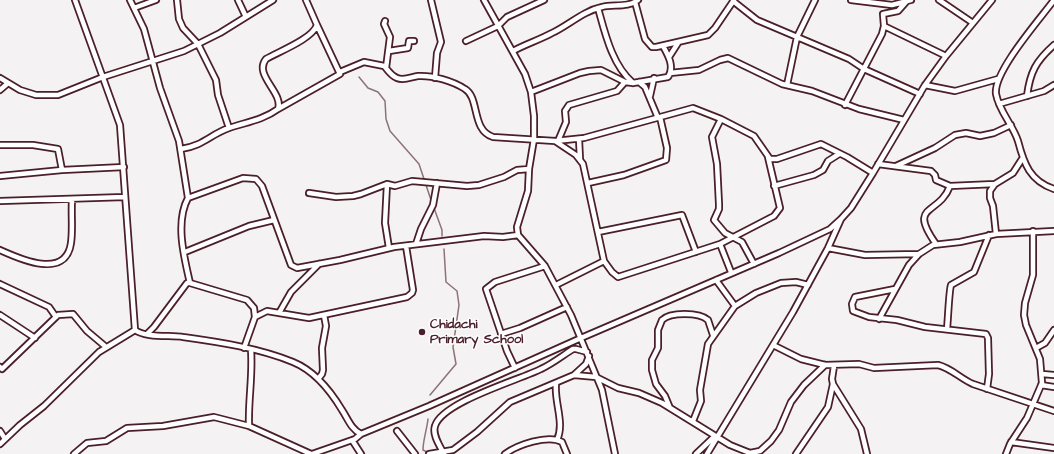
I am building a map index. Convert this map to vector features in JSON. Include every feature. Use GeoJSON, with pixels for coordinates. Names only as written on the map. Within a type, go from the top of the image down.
{"type":"FeatureCollection","features":[{"type":"Feature","properties":{"kind":"street"},"geometry":{"type":"LineString","coordinates":[[75,0],[120,125],[135,330]]}},
{"type":"Feature","properties":{"kind":"street"},"geometry":{"type":"LineString","coordinates":[[130,0],[144,29],[160,88],[181,149],[188,198],[182,215],[185,252],[190,283]]}},
{"type":"Feature","properties":{"kind":"street"},"geometry":{"type":"LineString","coordinates":[[134,8],[156,0]]}},
{"type":"Feature","properties":{"kind":"street"},"geometry":{"type":"LineString","coordinates":[[177,0],[179,19],[183,28],[198,44],[216,80],[218,95],[230,128]]}},
{"type":"Feature","properties":{"kind":"street"},"geometry":{"type":"LineString","coordinates":[[238,0],[246,17]]}},
{"type":"Feature","properties":{"kind":"street"},"geometry":{"type":"LineString","coordinates":[[0,78],[7,84],[36,95],[58,95],[103,77],[153,61],[198,44],[273,0]]}},
{"type":"Feature","properties":{"kind":"street"},"geometry":{"type":"LineString","coordinates":[[306,0],[340,72]]}},
{"type":"Feature","properties":{"kind":"street"},"geometry":{"type":"LineString","coordinates":[[431,0],[441,42],[437,53],[435,78]]}},
{"type":"Feature","properties":{"kind":"street"},"geometry":{"type":"LineString","coordinates":[[484,0],[525,74],[531,92],[534,116],[534,139],[529,170],[528,191],[517,227],[518,235],[545,266],[556,285],[581,338],[598,379],[607,410],[615,454]]}},
{"type":"Feature","properties":{"kind":"street"},"geometry":{"type":"LineString","coordinates":[[466,40],[498,26],[507,17],[544,0]]}},
{"type":"Feature","properties":{"kind":"street"},"geometry":{"type":"LineString","coordinates":[[601,0],[599,7],[604,35],[624,76],[632,83]]}},
{"type":"Feature","properties":{"kind":"street"},"geometry":{"type":"LineString","coordinates":[[788,85],[797,37],[816,0]]}},
{"type":"Feature","properties":{"kind":"street"},"geometry":{"type":"LineString","coordinates":[[851,0],[892,4],[911,0]]}},
{"type":"Feature","properties":{"kind":"street"},"geometry":{"type":"LineString","coordinates":[[939,0],[973,23]]}},
{"type":"Feature","properties":{"kind":"street"},"geometry":{"type":"LineString","coordinates":[[74,454],[87,443],[106,441],[127,428],[162,426],[214,417],[248,426],[311,454],[352,440],[360,434],[429,406],[732,272],[809,240],[830,229],[851,208],[925,85],[946,56],[992,0]]}},
{"type":"Feature","properties":{"kind":"street"},"geometry":{"type":"LineString","coordinates":[[1054,0],[1014,52],[998,79],[996,94],[999,104],[1015,133],[1022,159],[1034,178],[1045,186],[1054,189]]}},
{"type":"Feature","properties":{"kind":"street"},"geometry":{"type":"LineString","coordinates":[[513,51],[533,40],[552,33],[572,20],[599,7],[630,4],[636,1],[645,39],[652,47],[678,43],[708,35],[715,28],[734,1],[757,20],[849,59],[864,68],[920,94]]}},
{"type":"Feature","properties":{"kind":"street"},"geometry":{"type":"LineString","coordinates":[[845,104],[882,34],[884,14],[898,11],[906,2]]}},
{"type":"Feature","properties":{"kind":"street"},"geometry":{"type":"LineString","coordinates":[[384,21],[390,37],[386,68]]}},
{"type":"Feature","properties":{"kind":"street"},"geometry":{"type":"LineString","coordinates":[[278,109],[279,102],[264,72],[264,62],[290,46],[308,38],[315,31],[317,25]]}},
{"type":"Feature","properties":{"kind":"street"},"geometry":{"type":"LineString","coordinates":[[884,26],[946,56]]}},
{"type":"Feature","properties":{"kind":"street"},"geometry":{"type":"LineString","coordinates":[[389,51],[408,48],[409,41],[414,40]]}},
{"type":"Feature","properties":{"kind":"street"},"geometry":{"type":"LineString","coordinates":[[669,58],[678,43]]}},
{"type":"Feature","properties":{"kind":"street"},"geometry":{"type":"LineString","coordinates":[[1027,96],[1033,70],[1037,62],[1054,45]]}},
{"type":"Feature","properties":{"kind":"street"},"geometry":{"type":"LineString","coordinates":[[663,46],[669,58],[670,74]]}},
{"type":"Feature","properties":{"kind":"street"},"geometry":{"type":"LineString","coordinates":[[531,92],[589,71],[601,70],[625,82],[632,83],[666,77],[670,74],[699,70],[720,60],[728,58],[749,70],[788,85],[812,91],[845,104],[904,120]]}},
{"type":"Feature","properties":{"kind":"street"},"geometry":{"type":"LineString","coordinates":[[181,149],[206,142],[230,128],[248,122],[261,120],[337,76],[340,72],[364,62],[386,68],[390,74],[401,79],[418,76],[435,78],[466,89],[469,92],[478,120],[489,136],[557,141],[579,139],[693,108],[721,119],[754,136],[768,157],[780,208],[777,214],[720,244],[659,262],[622,277],[618,277],[612,272],[604,261],[599,246],[598,232],[588,184],[580,159],[579,139]]}},
{"type":"Feature","properties":{"kind":"street"},"geometry":{"type":"LineString","coordinates":[[650,98],[654,78]]}},
{"type":"Feature","properties":{"kind":"street"},"geometry":{"type":"LineString","coordinates":[[925,85],[955,91],[998,79]]}},
{"type":"Feature","properties":{"kind":"street"},"geometry":{"type":"LineString","coordinates":[[557,141],[566,122],[565,111],[569,105],[617,91],[625,82]]}},
{"type":"Feature","properties":{"kind":"street"},"geometry":{"type":"LineString","coordinates":[[588,184],[624,175],[666,160],[667,148],[659,118],[645,87],[638,82]]}},
{"type":"Feature","properties":{"kind":"street"},"geometry":{"type":"LineString","coordinates":[[0,90],[7,84]]}},
{"type":"Feature","properties":{"kind":"street"},"geometry":{"type":"LineString","coordinates":[[999,104],[1044,91],[1054,85]]}},
{"type":"Feature","properties":{"kind":"street"},"geometry":{"type":"LineString","coordinates":[[721,119],[712,137],[717,164],[719,204],[719,209],[714,220],[720,229],[732,238],[742,242],[754,264]]}},
{"type":"Feature","properties":{"kind":"street"},"geometry":{"type":"LineString","coordinates":[[896,166],[935,148],[955,135],[966,133],[980,136],[994,133],[1011,125]]}},
{"type":"Feature","properties":{"kind":"street"},"geometry":{"type":"LineString","coordinates":[[557,141],[580,159]]}},
{"type":"Feature","properties":{"kind":"street"},"geometry":{"type":"LineString","coordinates":[[768,157],[770,159],[777,159],[821,144],[839,154],[847,156],[872,173]]}},
{"type":"Feature","properties":{"kind":"street"},"geometry":{"type":"LineString","coordinates":[[0,145],[33,145],[58,149],[62,170]]}},
{"type":"Feature","properties":{"kind":"street"},"geometry":{"type":"LineString","coordinates":[[774,186],[814,175],[823,170],[828,161],[839,154]]}},
{"type":"Feature","properties":{"kind":"street"},"geometry":{"type":"LineString","coordinates":[[878,164],[931,171],[935,175],[936,180],[950,186],[995,184],[1013,173],[1022,159]]}},
{"type":"Feature","properties":{"kind":"street"},"geometry":{"type":"LineString","coordinates":[[0,176],[62,170],[124,167]]}},
{"type":"Feature","properties":{"kind":"street"},"geometry":{"type":"LineString","coordinates":[[309,193],[336,197],[353,196],[387,184],[395,186],[412,181],[467,186],[479,185],[504,177],[517,170],[529,170]]}},
{"type":"Feature","properties":{"kind":"street"},"geometry":{"type":"LineString","coordinates":[[188,198],[243,178],[256,179],[262,186],[291,265],[297,268],[373,253],[389,248],[484,236],[503,237],[518,235]]}},
{"type":"Feature","properties":{"kind":"street"},"geometry":{"type":"LineString","coordinates":[[416,244],[423,223],[432,205],[438,183]]}},
{"type":"Feature","properties":{"kind":"street"},"geometry":{"type":"LineString","coordinates":[[387,184],[385,223],[389,248]]}},
{"type":"Feature","properties":{"kind":"street"},"geometry":{"type":"LineString","coordinates":[[995,184],[990,194],[996,234]]}},
{"type":"Feature","properties":{"kind":"street"},"geometry":{"type":"LineString","coordinates":[[936,244],[926,229],[924,222],[927,212],[947,193],[950,186]]}},
{"type":"Feature","properties":{"kind":"street"},"geometry":{"type":"LineString","coordinates":[[0,202],[125,197]]}},
{"type":"Feature","properties":{"kind":"street"},"geometry":{"type":"LineString","coordinates":[[0,250],[32,263],[43,265],[59,262],[69,252],[71,245],[72,200]]}},
{"type":"Feature","properties":{"kind":"street"},"geometry":{"type":"LineString","coordinates":[[598,232],[682,215],[696,252]]}},
{"type":"Feature","properties":{"kind":"street"},"geometry":{"type":"LineString","coordinates":[[710,453],[716,437],[808,285],[828,248],[841,219]]}},
{"type":"Feature","properties":{"kind":"street"},"geometry":{"type":"LineString","coordinates":[[185,252],[249,226],[274,220]]}},
{"type":"Feature","properties":{"kind":"street"},"geometry":{"type":"LineString","coordinates":[[879,319],[894,289],[909,265],[919,254],[936,244],[955,243],[996,234],[1054,230]]}},
{"type":"Feature","properties":{"kind":"street"},"geometry":{"type":"LineString","coordinates":[[1006,454],[1011,442],[1027,418],[1041,385],[1042,374],[1040,359],[1026,325],[1024,315],[1025,303],[1033,275],[1032,231]]}},
{"type":"Feature","properties":{"kind":"street"},"geometry":{"type":"LineString","coordinates":[[947,329],[951,285],[974,272],[989,235]]}},
{"type":"Feature","properties":{"kind":"street"},"geometry":{"type":"LineString","coordinates":[[720,244],[732,272]]}},
{"type":"Feature","properties":{"kind":"street"},"geometry":{"type":"LineString","coordinates":[[255,317],[267,311],[303,318],[402,299],[412,293],[406,246]]}},
{"type":"Feature","properties":{"kind":"street"},"geometry":{"type":"LineString","coordinates":[[828,248],[864,255],[919,254]]}},
{"type":"Feature","properties":{"kind":"street"},"geometry":{"type":"LineString","coordinates":[[556,285],[604,261]]}},
{"type":"Feature","properties":{"kind":"street"},"geometry":{"type":"LineString","coordinates":[[279,313],[291,292],[319,264]]}},
{"type":"Feature","properties":{"kind":"street"},"geometry":{"type":"LineString","coordinates":[[515,368],[501,334],[486,289],[495,282],[545,266]]}},
{"type":"Feature","properties":{"kind":"street"},"geometry":{"type":"LineString","coordinates":[[716,280],[735,306]]}},
{"type":"Feature","properties":{"kind":"street"},"geometry":{"type":"LineString","coordinates":[[693,421],[701,400],[706,350],[713,335],[735,306],[756,293],[781,283],[796,282],[808,285]]}},
{"type":"Feature","properties":{"kind":"street"},"geometry":{"type":"LineString","coordinates":[[147,334],[187,283],[190,283],[248,300],[254,308],[255,317],[244,348]]}},
{"type":"Feature","properties":{"kind":"street"},"geometry":{"type":"LineString","coordinates":[[0,284],[49,307],[56,318]]}},
{"type":"Feature","properties":{"kind":"street"},"geometry":{"type":"LineString","coordinates":[[894,289],[861,295],[853,299],[852,308],[855,313],[879,319],[897,320],[925,327],[986,334],[988,338],[989,374],[987,389]]}},
{"type":"Feature","properties":{"kind":"street"},"geometry":{"type":"LineString","coordinates":[[501,334],[520,328],[567,307]]}},
{"type":"Feature","properties":{"kind":"street"},"geometry":{"type":"LineString","coordinates":[[1,369],[56,318],[58,314],[73,314],[87,331],[106,347]]}},
{"type":"Feature","properties":{"kind":"street"},"geometry":{"type":"LineString","coordinates":[[670,408],[665,396],[656,384],[652,370],[652,360],[658,348],[658,330],[662,320],[669,316],[688,314],[700,315],[708,320],[713,335]]}},
{"type":"Feature","properties":{"kind":"street"},"geometry":{"type":"LineString","coordinates":[[0,315],[35,338]]}},
{"type":"Feature","properties":{"kind":"street"},"geometry":{"type":"LineString","coordinates":[[318,378],[322,374],[323,370],[322,348],[326,326],[324,315]]}},
{"type":"Feature","properties":{"kind":"street"},"geometry":{"type":"LineString","coordinates":[[0,444],[72,380],[89,361],[106,347],[135,330],[147,334],[182,337],[244,348],[294,363],[318,378],[342,409],[354,429],[360,434]]}},
{"type":"Feature","properties":{"kind":"street"},"geometry":{"type":"LineString","coordinates":[[1036,348],[1046,343],[1054,330]]}},
{"type":"Feature","properties":{"kind":"street"},"geometry":{"type":"LineString","coordinates":[[773,345],[801,359],[825,365],[834,366],[859,364],[874,368],[938,365],[945,367],[960,378],[973,384],[1054,411]]}},
{"type":"Feature","properties":{"kind":"street"},"geometry":{"type":"LineString","coordinates":[[444,453],[438,444],[435,425],[443,415],[456,405],[541,369],[573,350],[576,349],[588,354]]}},
{"type":"Feature","properties":{"kind":"street"},"geometry":{"type":"LineString","coordinates":[[248,426],[252,367],[251,350]]}},
{"type":"Feature","properties":{"kind":"street"},"geometry":{"type":"LineString","coordinates":[[429,454],[444,453],[453,450],[477,432],[510,402],[543,387],[556,384],[574,376],[586,364],[588,354]]}},
{"type":"Feature","properties":{"kind":"street"},"geometry":{"type":"LineString","coordinates":[[574,376],[592,376],[618,388],[639,393],[693,421],[716,437],[750,453],[760,451],[779,430],[791,402],[804,385],[825,365]]}},
{"type":"Feature","properties":{"kind":"street"},"geometry":{"type":"LineString","coordinates":[[796,454],[828,407],[833,384],[832,379],[834,366]]}},
{"type":"Feature","properties":{"kind":"street"},"geometry":{"type":"LineString","coordinates":[[1042,374],[1054,375]]}},
{"type":"Feature","properties":{"kind":"street"},"geometry":{"type":"LineString","coordinates":[[556,384],[557,410],[561,427],[556,440]]}},
{"type":"Feature","properties":{"kind":"street"},"geometry":{"type":"LineString","coordinates":[[833,384],[861,428],[867,454]]}},
{"type":"Feature","properties":{"kind":"street"},"geometry":{"type":"LineString","coordinates":[[1041,385],[1054,387]]}},
{"type":"Feature","properties":{"kind":"street"},"geometry":{"type":"LineString","coordinates":[[0,431],[5,439]]}},
{"type":"Feature","properties":{"kind":"street"},"geometry":{"type":"LineString","coordinates":[[397,432],[415,454]]}},
{"type":"Feature","properties":{"kind":"street"},"geometry":{"type":"LineString","coordinates":[[696,454],[716,437]]}},
{"type":"Feature","properties":{"kind":"street"},"geometry":{"type":"LineString","coordinates":[[352,440],[361,454]]}},
{"type":"Feature","properties":{"kind":"street"},"geometry":{"type":"LineString","coordinates":[[505,454],[516,447],[534,441],[556,440],[564,444],[568,454]]}},
{"type":"Feature","properties":{"kind":"street"},"geometry":{"type":"LineString","coordinates":[[1011,442],[1054,448]]}},
{"type":"Feature","properties":{"kind":"waterway"},"geometry":{"type":"LineString","coordinates":[[359,77],[368,88],[378,92],[385,101],[386,119],[390,131],[419,164],[432,203]]}},
{"type":"Feature","properties":{"kind":"waterway"},"geometry":{"type":"LineString","coordinates":[[434,208],[442,230],[442,236]]}},
{"type":"Feature","properties":{"kind":"waterway"},"geometry":{"type":"LineString","coordinates":[[430,395],[456,364],[453,347],[459,305],[457,291],[446,282],[444,249]]}},
{"type":"Feature","properties":{"kind":"waterway"},"geometry":{"type":"LineString","coordinates":[[428,419],[423,450],[429,453]]}},
{"type":"Feature","properties":{"kind":"place","name":"Chidachi Primary School"},"geometry":{"type":"Point","coordinates":[422,332]}}]}
